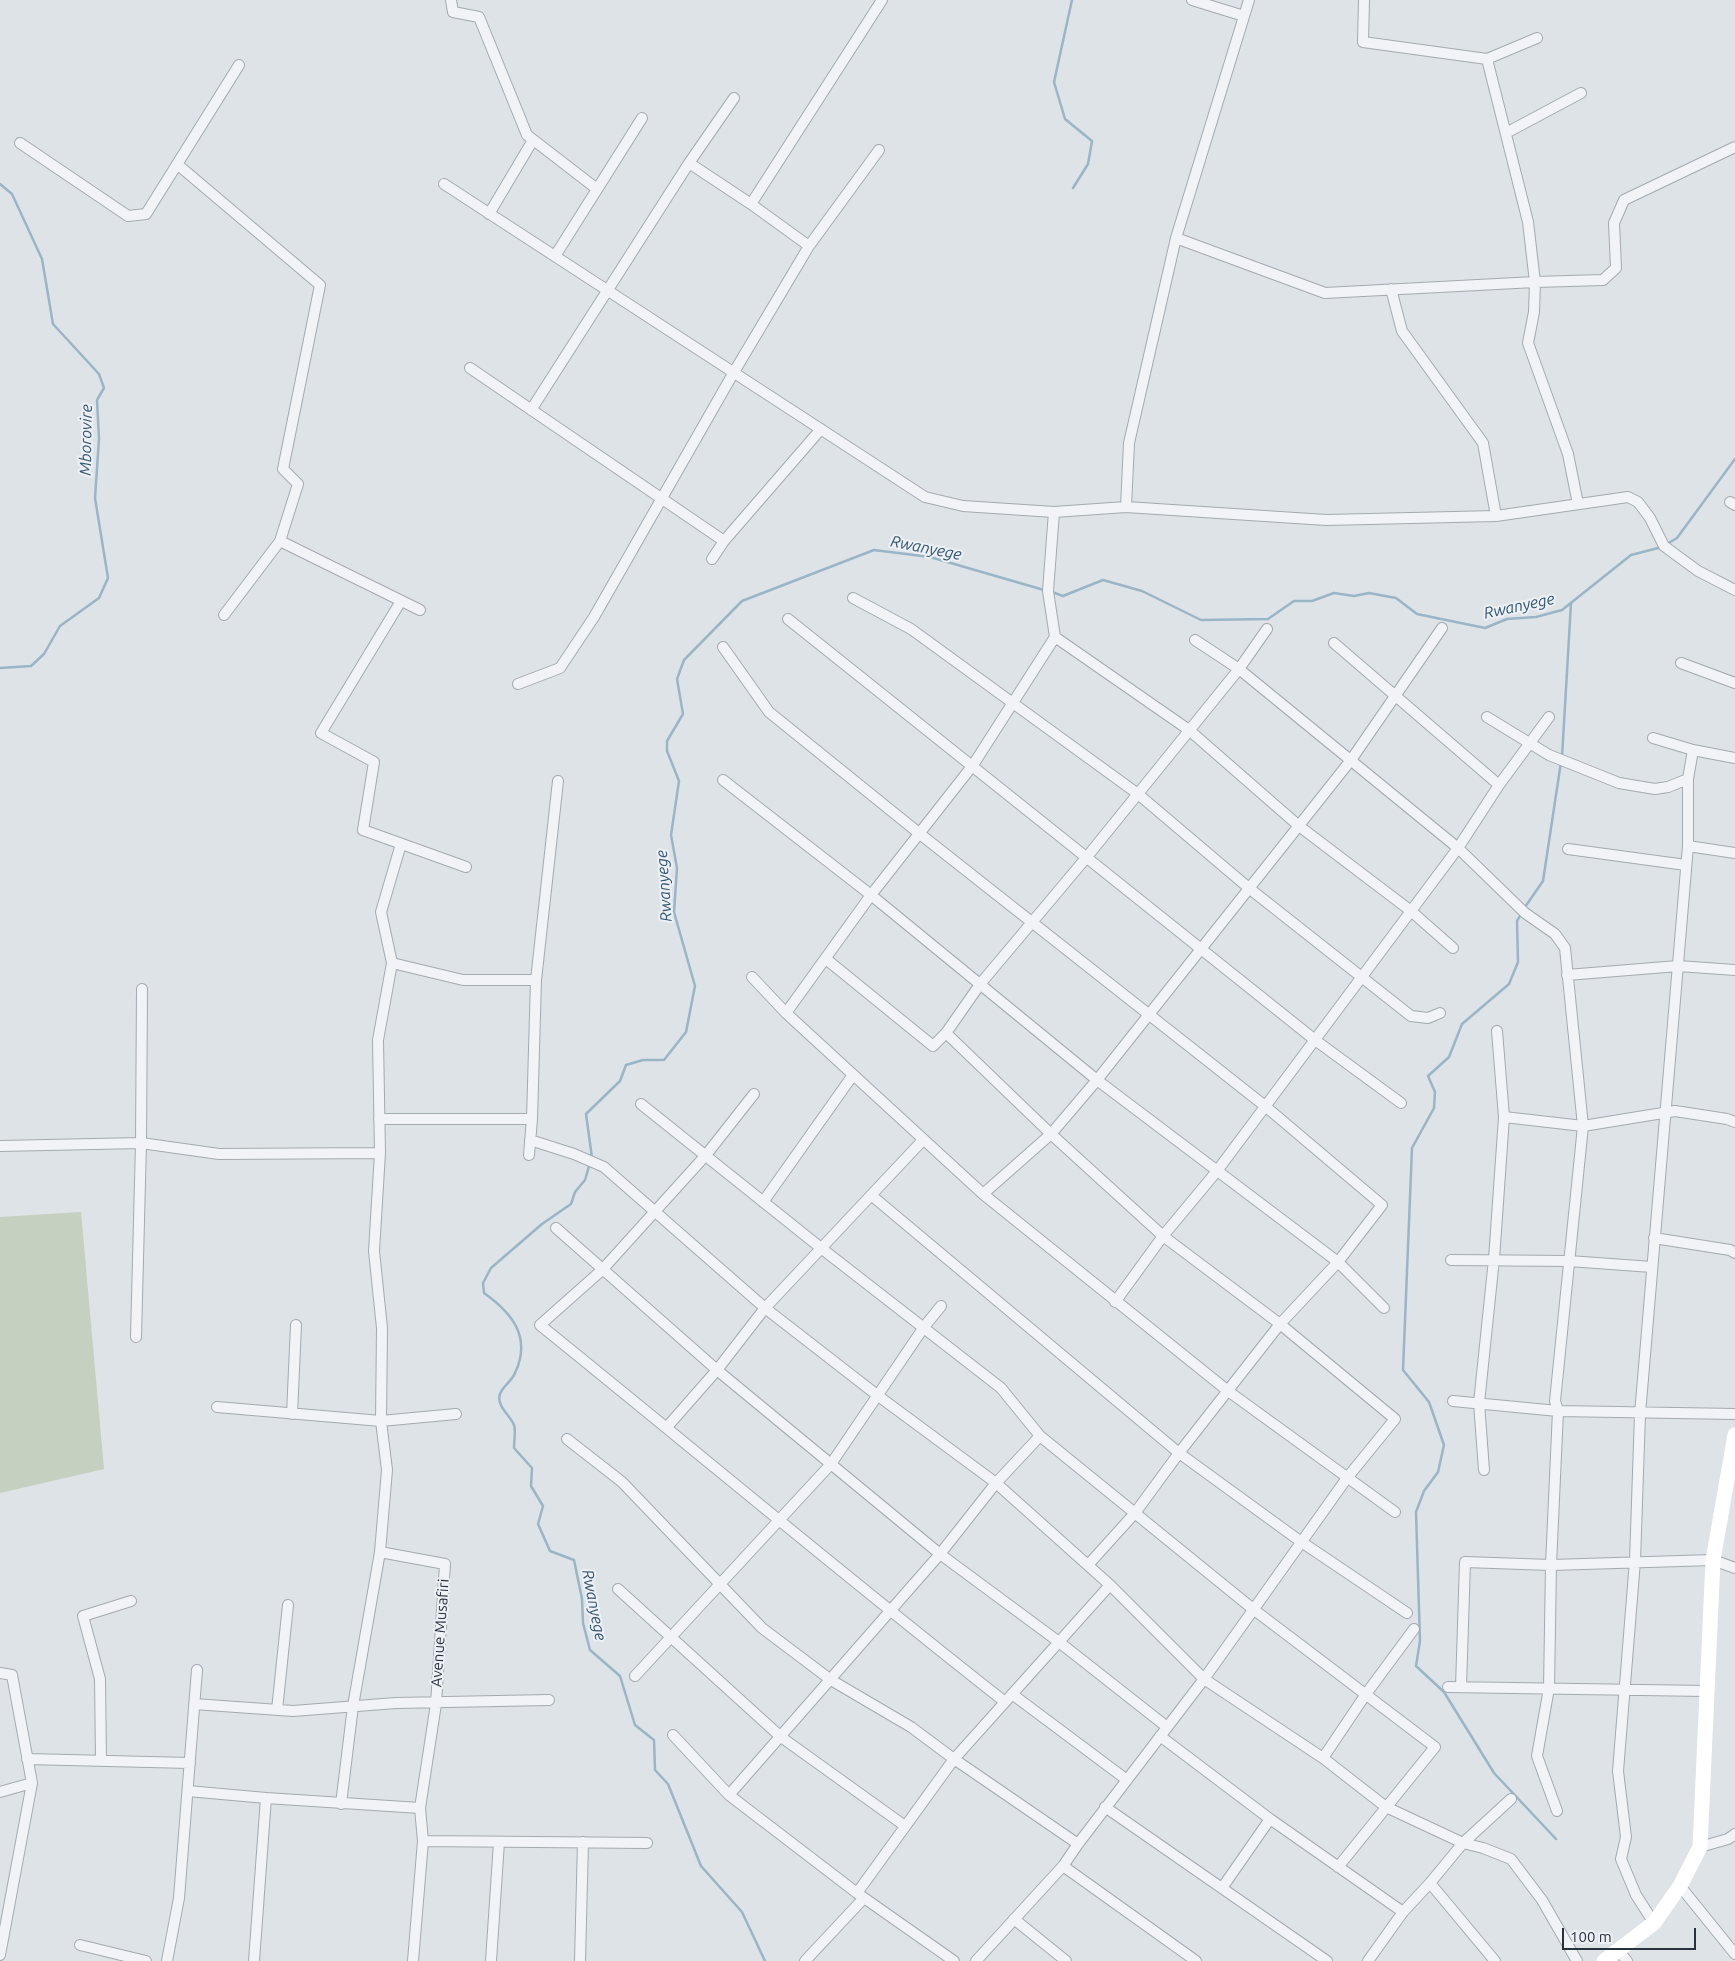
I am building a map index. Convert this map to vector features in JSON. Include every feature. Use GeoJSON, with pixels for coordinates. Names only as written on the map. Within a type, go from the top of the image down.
{"type":"FeatureCollection","features":[{"type":"Feature","properties":{"kind":"street"},"geometry":{"type":"LineString","coordinates":[[451,0],[453,12],[479,18],[527,135],[597,189]]}},
{"type":"Feature","properties":{"kind":"street"},"geometry":{"type":"LineString","coordinates":[[751,204],[882,0]]}},
{"type":"Feature","properties":{"kind":"street"},"geometry":{"type":"LineString","coordinates":[[1192,0],[1244,16]]}},
{"type":"Feature","properties":{"kind":"street"},"geometry":{"type":"LineString","coordinates":[[1126,507],[1129,443],[1176,238],[1249,0]]}},
{"type":"Feature","properties":{"kind":"street"},"geometry":{"type":"LineString","coordinates":[[1364,0],[1363,42],[1487,58],[1537,38]]}},
{"type":"Feature","properties":{"kind":"street"},"geometry":{"type":"LineString","coordinates":[[1487,58],[1528,222],[1535,282],[1534,312],[1528,343],[1568,454],[1578,504]]}},
{"type":"Feature","properties":{"kind":"street"},"geometry":{"type":"LineString","coordinates":[[20,143],[128,216],[146,214],[238,65]]}},
{"type":"Feature","properties":{"kind":"street"},"geometry":{"type":"LineString","coordinates":[[1506,133],[1581,93]]}},
{"type":"Feature","properties":{"kind":"street"},"geometry":{"type":"LineString","coordinates":[[531,410],[689,163],[734,98]]}},
{"type":"Feature","properties":{"kind":"street"},"geometry":{"type":"LineString","coordinates":[[555,256],[642,118]]}},
{"type":"Feature","properties":{"kind":"street"},"geometry":{"type":"LineString","coordinates":[[489,214],[532,140]]}},
{"type":"Feature","properties":{"kind":"street"},"geometry":{"type":"LineString","coordinates":[[1176,238],[1325,293],[1603,280],[1616,268],[1614,223],[1624,200],[1735,147]]}},
{"type":"Feature","properties":{"kind":"street"},"geometry":{"type":"LineString","coordinates":[[518,684],[560,668],[594,616],[734,372],[809,246],[879,150]]}},
{"type":"Feature","properties":{"kind":"street"},"geometry":{"type":"LineString","coordinates":[[689,163],[751,204],[809,246]]}},
{"type":"Feature","properties":{"kind":"street"},"geometry":{"type":"LineString","coordinates":[[177,164],[320,285],[283,469],[298,484],[280,541],[224,616]]}},
{"type":"Feature","properties":{"kind":"street"},"geometry":{"type":"LineString","coordinates":[[444,184],[925,496],[963,506],[1054,512],[1126,507],[1326,520],[1496,516],[1628,497],[1638,502],[1650,518],[1664,546],[1698,571],[1735,590]]}},
{"type":"Feature","properties":{"kind":"street"},"geometry":{"type":"LineString","coordinates":[[1391,289],[1402,331],[1483,443],[1496,516]]}},
{"type":"Feature","properties":{"kind":"street"},"geometry":{"type":"LineString","coordinates":[[470,368],[724,541]]}},
{"type":"Feature","properties":{"kind":"street"},"geometry":{"type":"LineString","coordinates":[[712,559],[724,541],[821,429]]}},
{"type":"Feature","properties":{"kind":"street"},"geometry":{"type":"LineString","coordinates":[[786,1013],[871,895],[973,766],[1056,637],[1048,591],[1054,512]]}},
{"type":"Feature","properties":{"kind":"street"},"geometry":{"type":"LineString","coordinates":[[280,541],[420,610]]}},
{"type":"Feature","properties":{"kind":"street"},"geometry":{"type":"LineString","coordinates":[[853,598],[911,629],[1138,794],[1250,889],[1412,1016],[1428,1018],[1440,1013]]}},
{"type":"Feature","properties":{"kind":"street"},"geometry":{"type":"LineString","coordinates":[[401,601],[321,733],[374,762],[363,830],[466,867]]}},
{"type":"Feature","properties":{"kind":"street"},"geometry":{"type":"LineString","coordinates":[[788,619],[1315,1040],[1402,1103]]}},
{"type":"Feature","properties":{"kind":"street"},"geometry":{"type":"LineString","coordinates":[[983,1194],[1051,1134],[1097,1080],[1351,760],[1442,628]]}},
{"type":"Feature","properties":{"kind":"street"},"geometry":{"type":"LineString","coordinates":[[826,959],[933,1046],[946,1033],[981,983],[1086,858],[1239,669],[1267,629]]}},
{"type":"Feature","properties":{"kind":"street"},"geometry":{"type":"LineString","coordinates":[[1056,637],[1188,730],[1299,826],[1411,911],[1454,948]]}},
{"type":"Feature","properties":{"kind":"street"},"geometry":{"type":"LineString","coordinates":[[1195,640],[1239,669],[1458,848],[1523,910],[1555,934],[1565,948],[1582,1126],[1555,1401],[1558,1411],[1551,1564],[1550,1688],[1537,1756],[1557,1811]]}},
{"type":"Feature","properties":{"kind":"street"},"geometry":{"type":"LineString","coordinates":[[1334,643],[1499,784]]}},
{"type":"Feature","properties":{"kind":"street"},"geometry":{"type":"LineString","coordinates":[[723,647],[769,712],[920,834],[1150,1014],[1382,1205],[1338,1262],[1280,1324],[1179,1453],[1135,1513],[1088,1566]]}},
{"type":"Feature","properties":{"kind":"street"},"geometry":{"type":"LineString","coordinates":[[1681,663],[1735,683]]}},
{"type":"Feature","properties":{"kind":"street"},"geometry":{"type":"LineString","coordinates":[[1486,717],[1549,755],[1619,783],[1655,789],[1668,787],[1688,779]]}},
{"type":"Feature","properties":{"kind":"street"},"geometry":{"type":"LineString","coordinates":[[1115,1302],[1163,1236],[1216,1171],[1315,1040],[1458,848],[1499,784],[1549,717]]}},
{"type":"Feature","properties":{"kind":"street"},"geometry":{"type":"LineString","coordinates":[[1653,738],[1693,750],[1735,758]]}},
{"type":"Feature","properties":{"kind":"street"},"geometry":{"type":"LineString","coordinates":[[1654,1923],[1636,1895],[1621,1860],[1626,1837],[1618,1771],[1635,1561],[1640,1414],[1688,846],[1688,779],[1693,750]]}},
{"type":"Feature","properties":{"kind":"street"},"geometry":{"type":"LineString","coordinates":[[722,780],[871,895],[981,983],[1097,1080],[1338,1262],[1384,1308]]}},
{"type":"Feature","properties":{"kind":"street"},"geometry":{"type":"LineString","coordinates":[[529,1155],[532,1119],[536,980],[558,781]]}},
{"type":"Feature","properties":{"kind":"street"},"geometry":{"type":"LineString","coordinates":[[341,1804],[353,1706],[380,1552],[387,1470],[381,1421],[382,1328],[374,1251],[380,1153],[378,1040],[392,964],[381,912],[401,844]]}},
{"type":"Feature","properties":{"kind":"street"},"geometry":{"type":"LineString","coordinates":[[1688,846],[1735,853]]}},
{"type":"Feature","properties":{"kind":"street"},"geometry":{"type":"LineString","coordinates":[[1568,849],[1686,865]]}},
{"type":"Feature","properties":{"kind":"street"},"geometry":{"type":"LineString","coordinates":[[392,964],[463,980],[536,980]]}},
{"type":"Feature","properties":{"kind":"street"},"geometry":{"type":"LineString","coordinates":[[1567,974],[1678,966],[1735,970]]}},
{"type":"Feature","properties":{"kind":"street"},"geometry":{"type":"LineString","coordinates":[[752,977],[786,1013],[983,1194],[1228,1391],[1395,1512]]}},
{"type":"Feature","properties":{"kind":"street"},"geometry":{"type":"LineString","coordinates":[[136,1337],[141,1144],[142,990]]}},
{"type":"Feature","properties":{"kind":"street"},"geometry":{"type":"LineString","coordinates":[[1484,1470],[1479,1403],[1494,1259],[1504,1117],[1497,1031]]}},
{"type":"Feature","properties":{"kind":"street"},"geometry":{"type":"LineString","coordinates":[[946,1033],[1051,1134],[1163,1236],[1280,1324],[1395,1419],[1347,1478],[1300,1541],[1204,1679],[1105,1807],[1063,1866],[976,1961]]}},
{"type":"Feature","properties":{"kind":"street"},"geometry":{"type":"LineString","coordinates":[[763,1202],[853,1075]]}},
{"type":"Feature","properties":{"kind":"street"},"geometry":{"type":"LineString","coordinates":[[754,1094],[706,1155],[602,1270],[540,1325],[667,1427],[890,1612],[1126,1780]]}},
{"type":"Feature","properties":{"kind":"street"},"geometry":{"type":"LineString","coordinates":[[641,1104],[821,1248],[1001,1388],[1040,1436],[1253,1609],[1435,1746],[1338,1867]]}},
{"type":"Feature","properties":{"kind":"street"},"geometry":{"type":"LineString","coordinates":[[1504,1117],[1582,1126],[1676,1111],[1735,1122]]}},
{"type":"Feature","properties":{"kind":"street"},"geometry":{"type":"LineString","coordinates":[[379,1119],[532,1119]]}},
{"type":"Feature","properties":{"kind":"street"},"geometry":{"type":"LineString","coordinates":[[530,1140],[574,1154],[604,1167],[765,1308],[877,1396],[996,1483],[1110,1585],[1204,1679],[1323,1758],[1386,1807],[1463,1843],[1483,1848],[1511,1859],[1542,1900],[1577,1961]]}},
{"type":"Feature","properties":{"kind":"street"},"geometry":{"type":"LineString","coordinates":[[667,1427],[717,1370],[765,1308],[923,1140]]}},
{"type":"Feature","properties":{"kind":"street"},"geometry":{"type":"LineString","coordinates":[[0,1146],[141,1144],[219,1154],[380,1153]]}},
{"type":"Feature","properties":{"kind":"street"},"geometry":{"type":"LineString","coordinates":[[870,1195],[1179,1453],[1300,1541],[1407,1613]]}},
{"type":"Feature","properties":{"kind":"street"},"geometry":{"type":"LineString","coordinates":[[556,1228],[717,1370],[940,1554],[1059,1642],[1167,1727]]}},
{"type":"Feature","properties":{"kind":"street"},"geometry":{"type":"LineString","coordinates":[[1654,1238],[1730,1250],[1735,1253]]}},
{"type":"Feature","properties":{"kind":"street"},"geometry":{"type":"LineString","coordinates":[[1451,1260],[1569,1261],[1652,1267]]}},
{"type":"Feature","properties":{"kind":"street"},"geometry":{"type":"LineString","coordinates":[[635,1676],[831,1464],[924,1327],[941,1306]]}},
{"type":"Feature","properties":{"kind":"street"},"geometry":{"type":"LineString","coordinates":[[292,1414],[296,1325]]}},
{"type":"Feature","properties":{"kind":"street"},"geometry":{"type":"LineString","coordinates":[[1453,1400],[1558,1411],[1640,1414],[1735,1414]]}},
{"type":"Feature","properties":{"kind":"street"},"geometry":{"type":"LineString","coordinates":[[217,1407],[381,1421],[456,1414]]}},
{"type":"Feature","properties":{"kind":"street"},"geometry":{"type":"LineString","coordinates":[[1604,1961],[1623,1956],[1654,1923],[1680,1886],[1700,1846],[1713,1560],[1733,1464],[1735,1435]]}},
{"type":"Feature","properties":{"kind":"street"},"geometry":{"type":"LineString","coordinates":[[729,1796],[940,1554],[996,1483],[1040,1436]]}},
{"type":"Feature","properties":{"kind":"street"},"geometry":{"type":"LineString","coordinates":[[567,1439],[622,1482],[762,1628],[831,1680],[911,1727],[954,1759],[1078,1844]]}},
{"type":"Feature","properties":{"kind":"street","name":"Avenue Musafiri"},"geometry":{"type":"LineString","coordinates":[[380,1552],[445,1564],[436,1704],[420,1808],[423,1841],[413,1961]]}},
{"type":"Feature","properties":{"kind":"street"},"geometry":{"type":"LineString","coordinates":[[1461,1687],[1465,1562],[1551,1564],[1713,1560],[1735,1568]]}},
{"type":"Feature","properties":{"kind":"street"},"geometry":{"type":"LineString","coordinates":[[804,1961],[860,1895],[905,1826],[954,1759],[1110,1585]]}},
{"type":"Feature","properties":{"kind":"street"},"geometry":{"type":"LineString","coordinates":[[618,1589],[781,1736],[905,1826]]}},
{"type":"Feature","properties":{"kind":"street"},"geometry":{"type":"LineString","coordinates":[[101,1761],[100,1679],[83,1616],[131,1601]]}},
{"type":"Feature","properties":{"kind":"street"},"geometry":{"type":"LineString","coordinates":[[277,1710],[288,1605]]}},
{"type":"Feature","properties":{"kind":"street"},"geometry":{"type":"LineString","coordinates":[[1323,1758],[1366,1694],[1414,1630]]}},
{"type":"Feature","properties":{"kind":"street"},"geometry":{"type":"LineString","coordinates":[[167,1961],[179,1898],[197,1670]]}},
{"type":"Feature","properties":{"kind":"street"},"geometry":{"type":"LineString","coordinates":[[0,1673],[12,1675],[32,1784],[5,1904],[0,1955]]}},
{"type":"Feature","properties":{"kind":"street"},"geometry":{"type":"LineString","coordinates":[[1448,1687],[1626,1688],[1706,1691]]}},
{"type":"Feature","properties":{"kind":"street"},"geometry":{"type":"LineString","coordinates":[[194,1704],[293,1711],[396,1703],[436,1704],[549,1700]]}},
{"type":"Feature","properties":{"kind":"street"},"geometry":{"type":"LineString","coordinates":[[673,1735],[729,1796],[860,1895],[954,1961]]}},
{"type":"Feature","properties":{"kind":"street"},"geometry":{"type":"LineString","coordinates":[[1160,1736],[1270,1820],[1403,1912]]}},
{"type":"Feature","properties":{"kind":"street"},"geometry":{"type":"LineString","coordinates":[[27,1759],[190,1763]]}},
{"type":"Feature","properties":{"kind":"street"},"geometry":{"type":"LineString","coordinates":[[0,1792],[32,1784]]}},
{"type":"Feature","properties":{"kind":"street"},"geometry":{"type":"LineString","coordinates":[[188,1790],[341,1804],[420,1808]]}},
{"type":"Feature","properties":{"kind":"street"},"geometry":{"type":"LineString","coordinates":[[254,1961],[266,1798]]}},
{"type":"Feature","properties":{"kind":"street"},"geometry":{"type":"LineString","coordinates":[[1368,1961],[1403,1912],[1463,1843],[1510,1799]]}},
{"type":"Feature","properties":{"kind":"street"},"geometry":{"type":"LineString","coordinates":[[1105,1807],[1327,1961]]}},
{"type":"Feature","properties":{"kind":"street"},"geometry":{"type":"LineString","coordinates":[[1222,1888],[1270,1820]]}},
{"type":"Feature","properties":{"kind":"street"},"geometry":{"type":"LineString","coordinates":[[1700,1846],[1733,1839]]}},
{"type":"Feature","properties":{"kind":"street"},"geometry":{"type":"LineString","coordinates":[[423,1841],[647,1842]]}},
{"type":"Feature","properties":{"kind":"street"},"geometry":{"type":"LineString","coordinates":[[491,1961],[499,1842]]}},
{"type":"Feature","properties":{"kind":"street"},"geometry":{"type":"LineString","coordinates":[[580,1961],[583,1842]]}},
{"type":"Feature","properties":{"kind":"street"},"geometry":{"type":"LineString","coordinates":[[1063,1866],[1196,1961]]}},
{"type":"Feature","properties":{"kind":"street"},"geometry":{"type":"LineString","coordinates":[[1430,1883],[1495,1961]]}},
{"type":"Feature","properties":{"kind":"street"},"geometry":{"type":"LineString","coordinates":[[1680,1886],[1735,1954]]}},
{"type":"Feature","properties":{"kind":"street"},"geometry":{"type":"LineString","coordinates":[[1014,1919],[1066,1961]]}},
{"type":"Feature","properties":{"kind":"street"},"geometry":{"type":"LineString","coordinates":[[80,1945],[146,1961]]}},
{"type":"Feature","properties":{"kind":"green space"},"geometry":{"type":"Polygon","coordinates":[[[81,1212],[104,1469],[0,1493],[0,1217],[81,1212]]]}},
{"type":"Feature","properties":{"kind":"waterway"},"geometry":{"type":"LineString","coordinates":[[1072,0],[1054,82],[1065,119],[1092,141],[1088,164],[1073,188]]}},
{"type":"Feature","properties":{"kind":"waterway","name":"Mborovire"},"geometry":{"type":"LineString","coordinates":[[0,184],[12,194],[42,259],[53,324],[99,374],[104,388],[97,400],[99,439],[95,498],[108,578],[99,598],[60,626],[44,654],[31,666],[0,668]]}},
{"type":"Feature","properties":{"kind":"waterway","name":"Rwanyege"},"geometry":{"type":"LineString","coordinates":[[1667,544],[1677,538],[1735,459]]}},
{"type":"Feature","properties":{"kind":"waterway","name":"Rwanyege"},"geometry":{"type":"LineString","coordinates":[[1052,592],[1063,596],[1103,580],[1142,591],[1201,620],[1268,619],[1294,601],[1312,601],[1334,593],[1354,596],[1369,593],[1396,598],[1417,614],[1485,628],[1507,619],[1536,617],[1562,610],[1631,555],[1662,547]]}},
{"type":"Feature","properties":{"kind":"waterway","name":"Rwanyege"},"geometry":{"type":"LineString","coordinates":[[592,1158],[586,1114],[620,1081],[626,1065],[643,1060],[664,1060],[686,1032],[695,986],[674,912],[677,868],[671,835],[679,781],[667,751],[667,741],[683,714],[677,679],[684,660],[742,601],[874,550],[930,557],[1044,590]]}},
{"type":"Feature","properties":{"kind":"waterway"},"geometry":{"type":"LineString","coordinates":[[1562,757],[1571,603]]}},
{"type":"Feature","properties":{"kind":"waterway"},"geometry":{"type":"LineString","coordinates":[[1525,907],[1543,881],[1561,762]]}},
{"type":"Feature","properties":{"kind":"waterway"},"geometry":{"type":"LineString","coordinates":[[1521,914],[1517,921],[1518,962],[1509,984],[1462,1024],[1449,1057],[1428,1076],[1435,1092],[1434,1108],[1412,1148],[1403,1370],[1429,1402],[1444,1445],[1438,1472],[1424,1491],[1416,1512],[1420,1641],[1416,1666],[1444,1692],[1494,1773],[1556,1839]]}},
{"type":"Feature","properties":{"kind":"waterway","name":"Rwanyege"},"geometry":{"type":"LineString","coordinates":[[590,1163],[585,1180],[575,1192],[571,1204],[542,1224],[491,1268],[483,1283],[484,1293],[511,1318],[520,1337],[520,1360],[514,1376],[501,1391],[499,1398],[514,1425],[514,1448],[532,1468],[531,1486],[543,1506],[538,1524],[550,1551],[574,1560],[582,1599],[583,1623],[590,1650],[620,1676],[635,1725],[654,1740],[655,1770],[668,1784],[701,1866],[742,1912],[765,1961]]}}]}
